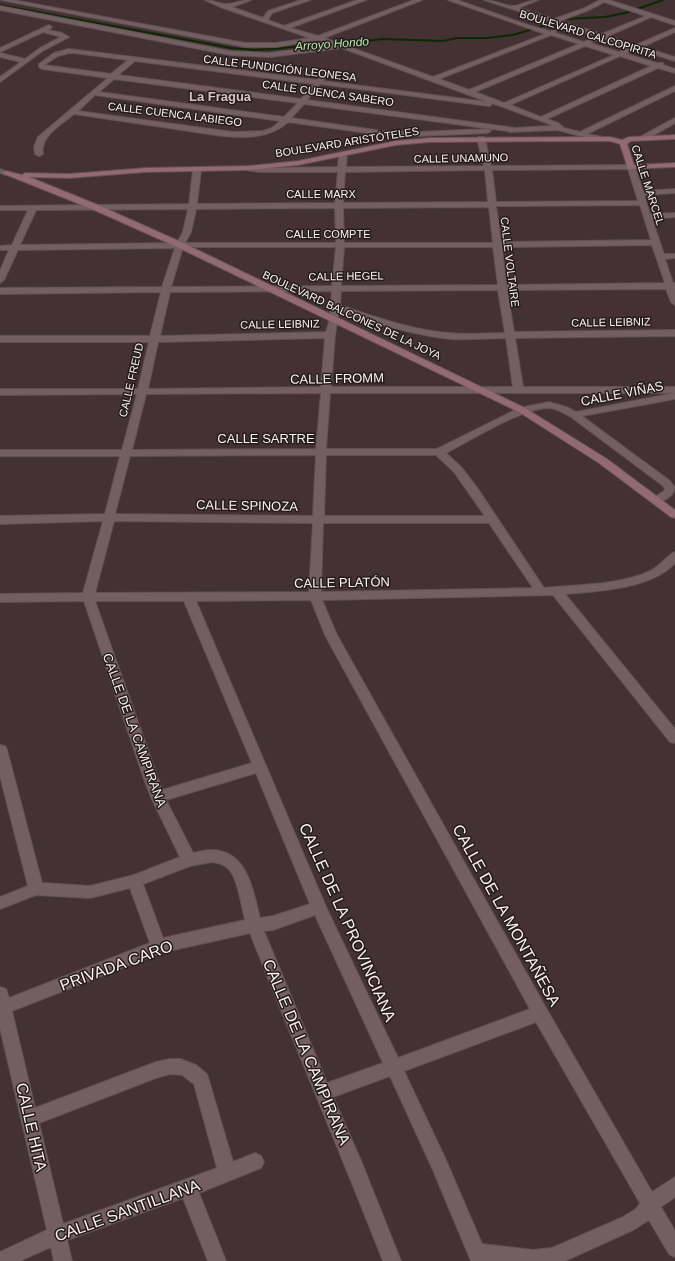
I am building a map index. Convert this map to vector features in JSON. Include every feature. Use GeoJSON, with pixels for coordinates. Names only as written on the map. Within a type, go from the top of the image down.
{"type":"FeatureCollection","features":[{"type":"Feature","properties":{"kind":"street"},"geometry":{"type":"LineString","coordinates":[[4,0],[245,45],[276,45],[323,41],[343,46],[470,92],[556,124],[561,128]]}},
{"type":"Feature","properties":{"kind":"street"},"geometry":{"type":"LineString","coordinates":[[208,0],[323,41],[548,126],[583,133],[601,139]]}},
{"type":"Feature","properties":{"kind":"street"},"geometry":{"type":"LineString","coordinates":[[225,7],[248,0]]}},
{"type":"Feature","properties":{"kind":"street"},"geometry":{"type":"LineString","coordinates":[[264,21],[270,12],[307,0]]}},
{"type":"Feature","properties":{"kind":"street"},"geometry":{"type":"LineString","coordinates":[[284,28],[363,0]]}},
{"type":"Feature","properties":{"kind":"street"},"geometry":{"type":"LineString","coordinates":[[0,8],[230,53],[270,55],[323,41],[419,0]]}},
{"type":"Feature","properties":{"kind":"street","name":"BOULEVARD CALCOPIRITA"},"geometry":{"type":"LineString","coordinates":[[450,0],[675,71]]}},
{"type":"Feature","properties":{"kind":"street","name":"BOULEVARD CALCOPIRITA"},"geometry":{"type":"LineString","coordinates":[[487,0],[675,59]]}},
{"type":"Feature","properties":{"kind":"street"},"geometry":{"type":"LineString","coordinates":[[513,8],[535,0]]}},
{"type":"Feature","properties":{"kind":"street"},"geometry":{"type":"LineString","coordinates":[[434,79],[552,33],[561,23],[603,0],[675,23]]}},
{"type":"Feature","properties":{"kind":"street"},"geometry":{"type":"LineString","coordinates":[[470,92],[652,16]]}},
{"type":"Feature","properties":{"kind":"street"},"geometry":{"type":"LineString","coordinates":[[0,50],[63,20]]}},
{"type":"Feature","properties":{"kind":"street"},"geometry":{"type":"LineString","coordinates":[[0,80],[26,61],[66,37],[42,30]]}},
{"type":"Feature","properties":{"kind":"street"},"geometry":{"type":"LineString","coordinates":[[505,105],[675,30]]}},
{"type":"Feature","properties":{"kind":"street"},"geometry":{"type":"LineString","coordinates":[[0,44],[8,46]]}},
{"type":"Feature","properties":{"kind":"street","name":"CALLE FUNDICIÓN LEONESA"},"geometry":{"type":"LineString","coordinates":[[42,67],[41,65],[50,56],[60,52],[69,51],[489,104]]}},
{"type":"Feature","properties":{"kind":"street"},"geometry":{"type":"LineString","coordinates":[[0,55],[26,61]]}},
{"type":"Feature","properties":{"kind":"street"},"geometry":{"type":"LineString","coordinates":[[39,154],[38,146],[41,139],[133,59]]}},
{"type":"Feature","properties":{"kind":"street"},"geometry":{"type":"LineString","coordinates":[[542,119],[675,59]]}},
{"type":"Feature","properties":{"kind":"street","name":"CALLE CUENCA SABERO"},"geometry":{"type":"LineString","coordinates":[[42,67],[516,130]]}},
{"type":"Feature","properties":{"kind":"street","name":"CALLE CUENCA LABIEGO"},"geometry":{"type":"LineString","coordinates":[[72,112],[239,134],[265,132],[276,128],[287,120],[324,76]]}},
{"type":"Feature","properties":{"kind":"street"},"geometry":{"type":"LineString","coordinates":[[583,133],[675,88]]}},
{"type":"Feature","properties":{"kind":"street"},"geometry":{"type":"LineString","coordinates":[[94,93],[398,134],[561,128]]}},
{"type":"Feature","properties":{"kind":"street"},"geometry":{"type":"LineString","coordinates":[[644,137],[675,120]]}},
{"type":"Feature","properties":{"kind":"street","name":"BOULEVARD ARISTÓTELES"},"geometry":{"type":"LineString","coordinates":[[2,172],[69,176],[146,170],[248,168],[298,163],[409,142],[481,139],[610,139],[623,143],[629,139],[675,136]]}},
{"type":"Feature","properties":{"kind":"street","name":"BOULEVARD ARISTÓTELES"},"geometry":{"type":"LineString","coordinates":[[601,139],[657,137]]}},
{"type":"Feature","properties":{"kind":"street","name":"CALLE VOLTAIRE"},"geometry":{"type":"LineString","coordinates":[[481,139],[488,168],[502,286],[518,388]]}},
{"type":"Feature","properties":{"kind":"street","name":"CALLE MARCEL"},"geometry":{"type":"LineString","coordinates":[[623,143],[660,257],[672,286],[675,302]]}},
{"type":"Feature","properties":{"kind":"street"},"geometry":{"type":"LineString","coordinates":[[335,306],[340,245],[339,206],[342,154]]}},
{"type":"Feature","properties":{"kind":"street","name":"CALLE UNAMUNO"},"geometry":{"type":"LineString","coordinates":[[248,168],[259,170],[342,170],[631,167],[675,165]]}},
{"type":"Feature","properties":{"kind":"street","name":"CALLE FREUD"},"geometry":{"type":"LineString","coordinates":[[88,597],[142,392],[153,339],[166,289],[180,245],[187,232],[193,206],[197,170]]}},
{"type":"Feature","properties":{"kind":"street","name":"BOULEVARD BALCONES DE LA JOYA"},"geometry":{"type":"LineString","coordinates":[[2,172],[22,177],[95,207],[180,245],[522,410],[604,461],[675,515]]}},
{"type":"Feature","properties":{"kind":"street"},"geometry":{"type":"LineString","coordinates":[[640,193],[675,191]]}},
{"type":"Feature","properties":{"kind":"street","name":"CALLE MARX"},"geometry":{"type":"LineString","coordinates":[[0,208],[643,203]]}},
{"type":"Feature","properties":{"kind":"street"},"geometry":{"type":"LineString","coordinates":[[0,280],[33,207]]}},
{"type":"Feature","properties":{"kind":"street"},"geometry":{"type":"LineString","coordinates":[[648,217],[675,215]]}},
{"type":"Feature","properties":{"kind":"street","name":"CALLE COMPTE"},"geometry":{"type":"LineString","coordinates":[[0,248],[180,245],[497,245],[655,242]]}},
{"type":"Feature","properties":{"kind":"street"},"geometry":{"type":"LineString","coordinates":[[660,257],[675,256]]}},
{"type":"Feature","properties":{"kind":"street","name":"CALLE HEGEL"},"geometry":{"type":"LineString","coordinates":[[0,291],[269,289],[336,287],[672,286]]}},
{"type":"Feature","properties":{"kind":"street","name":"CALLE LEIBNIZ"},"geometry":{"type":"LineString","coordinates":[[0,339],[153,339],[330,335],[334,319],[335,306],[398,327],[424,333],[451,336],[675,333]]}},
{"type":"Feature","properties":{"kind":"street"},"geometry":{"type":"LineString","coordinates":[[315,596],[317,520],[330,335]]}},
{"type":"Feature","properties":{"kind":"street","name":"CALLE FROMM"},"geometry":{"type":"LineString","coordinates":[[0,392],[326,391],[518,388],[675,390]]}},
{"type":"Feature","properties":{"kind":"street","name":"CALLE VIÑAS"},"geometry":{"type":"LineString","coordinates":[[574,416],[675,396]]}},
{"type":"Feature","properties":{"kind":"street","name":"CALLE SARTRE"},"geometry":{"type":"LineString","coordinates":[[0,453],[439,452],[522,410],[549,405],[566,410],[666,483],[670,488],[670,491],[666,495],[655,500]]}},
{"type":"Feature","properties":{"kind":"street"},"geometry":{"type":"LineString","coordinates":[[439,452],[458,470],[494,519],[541,592]]}},
{"type":"Feature","properties":{"kind":"street","name":"CALLE SPINOZA"},"geometry":{"type":"LineString","coordinates":[[0,520],[109,517],[317,520],[494,519]]}},
{"type":"Feature","properties":{"kind":"street","name":"CALLE PLATÓN"},"geometry":{"type":"LineString","coordinates":[[0,598],[315,596],[541,592],[597,587],[627,582],[652,575],[664,568],[675,556]]}},
{"type":"Feature","properties":{"kind":"street"},"geometry":{"type":"LineString","coordinates":[[556,591],[675,738]]}},
{"type":"Feature","properties":{"kind":"street","name":"CALLE DE LA PROVINCIANA"},"geometry":{"type":"LineString","coordinates":[[188,596],[319,907],[394,1067],[478,1256]]}},
{"type":"Feature","properties":{"kind":"street","name":"CALLE DE LA MONTAÑESA"},"geometry":{"type":"LineString","coordinates":[[315,596],[331,635],[540,1013],[675,1248]]}},
{"type":"Feature","properties":{"kind":"street","name":"CALLE DE LA CAMPIRANA"},"geometry":{"type":"LineString","coordinates":[[88,597],[158,797],[189,860],[212,856],[226,859],[237,868],[246,892],[254,925],[302,1045],[356,1169],[392,1261]]}},
{"type":"Feature","properties":{"kind":"street"},"geometry":{"type":"LineString","coordinates":[[0,750],[36,889]]}},
{"type":"Feature","properties":{"kind":"street"},"geometry":{"type":"LineString","coordinates":[[158,797],[260,766]]}},
{"type":"Feature","properties":{"kind":"street"},"geometry":{"type":"LineString","coordinates":[[0,903],[36,889],[90,892],[135,882],[189,860]]}},
{"type":"Feature","properties":{"kind":"street"},"geometry":{"type":"LineString","coordinates":[[135,882],[159,946]]}},
{"type":"Feature","properties":{"kind":"street","name":"PRIVADA CARO"},"geometry":{"type":"LineString","coordinates":[[2,1000],[159,946],[254,925],[273,923],[319,907]]}},
{"type":"Feature","properties":{"kind":"street","name":"CALLE HITA"},"geometry":{"type":"LineString","coordinates":[[2,1000],[63,1261]]}},
{"type":"Feature","properties":{"kind":"street"},"geometry":{"type":"LineString","coordinates":[[323,1093],[540,1013]]}},
{"type":"Feature","properties":{"kind":"street"},"geometry":{"type":"LineString","coordinates":[[30,1118],[156,1070],[173,1065],[185,1067],[194,1073],[200,1080],[227,1172]]}},
{"type":"Feature","properties":{"kind":"street","name":"CALLE SANTILLANA"},"geometry":{"type":"LineString","coordinates":[[0,1260],[56,1235],[188,1188],[255,1162]]}},
{"type":"Feature","properties":{"kind":"street"},"geometry":{"type":"LineString","coordinates":[[478,1256],[532,1260],[553,1257],[627,1224],[642,1215],[650,1204],[675,1186]]}},
{"type":"Feature","properties":{"kind":"street"},"geometry":{"type":"LineString","coordinates":[[188,1188],[217,1261]]}},
{"type":"Feature","properties":{"kind":"waterway","name":"Arroyo Hondo"},"geometry":{"type":"LineString","coordinates":[[0,5],[231,48],[254,50],[345,41],[360,42],[382,39],[443,41],[457,38],[487,38],[513,35],[566,19],[605,17],[625,13],[663,0]]}},
{"type":"Feature","properties":{"kind":"district","name":"La Fragua"},"geometry":{"type":"Point","coordinates":[220,96]}}]}
